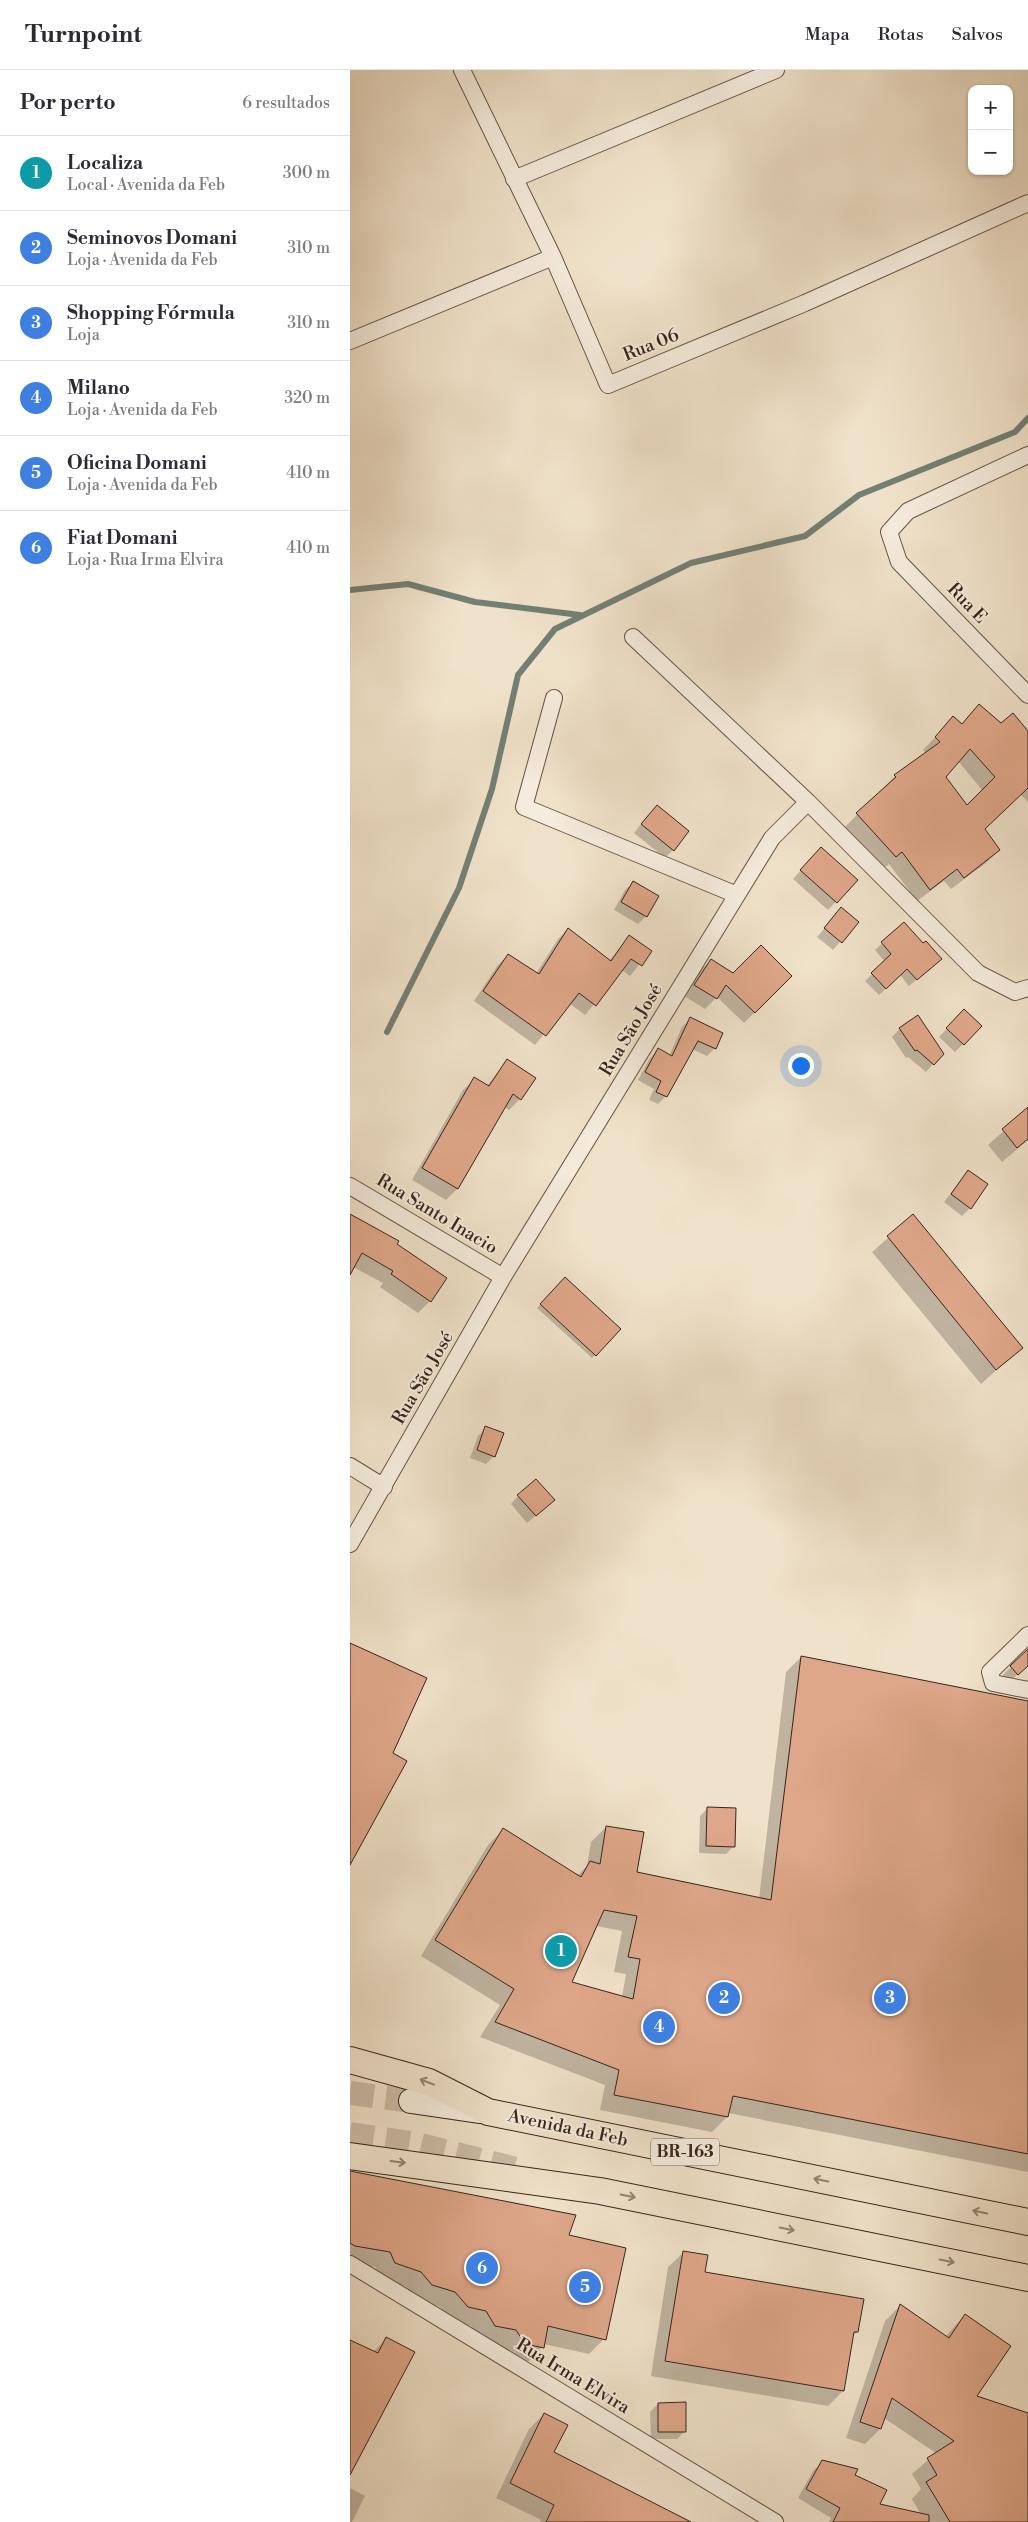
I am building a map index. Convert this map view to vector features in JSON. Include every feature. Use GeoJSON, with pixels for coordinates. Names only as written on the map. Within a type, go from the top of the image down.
{"type":"FeatureCollection","features":[{"type":"Feature","properties":{"kind":"main road","name":"Avenida da Feb"},"geometry":{"type":"LineString","coordinates":[[350,2060],[429,2082],[488,2112],[1028,2222]]}},
{"type":"Feature","properties":{"kind":"main road"},"geometry":{"type":"LineString","coordinates":[[411,2101],[488,2112]]}},
{"type":"Feature","properties":{"kind":"main road"},"geometry":{"type":"LineString","coordinates":[[350,2156],[600,2191],[1028,2278]]}},
{"type":"Feature","properties":{"kind":"main road"},"geometry":{"type":"LineString","coordinates":[[552,2178],[600,2191]]}},
{"type":"Feature","properties":{"kind":"street","name":"Rua 06"},"geometry":{"type":"LineString","coordinates":[[462,70],[553,257],[608,385],[805,303],[1028,203]]}},
{"type":"Feature","properties":{"kind":"street"},"geometry":{"type":"LineString","coordinates":[[514,178],[776,70]]}},
{"type":"Feature","properties":{"kind":"street"},"geometry":{"type":"LineString","coordinates":[[350,341],[553,257]]}},
{"type":"Feature","properties":{"kind":"street","name":"Rua E"},"geometry":{"type":"LineString","coordinates":[[1028,454],[908,511],[889,532],[899,562],[1028,695]]}},
{"type":"Feature","properties":{"kind":"street"},"geometry":{"type":"LineString","coordinates":[[633,637],[808,802],[978,973],[1015,992],[1028,988]]}},
{"type":"Feature","properties":{"kind":"street"},"geometry":{"type":"LineString","coordinates":[[554,698],[524,807],[737,895]]}},
{"type":"Feature","properties":{"kind":"street","name":"Rua São José"},"geometry":{"type":"LineString","coordinates":[[350,1544],[504,1277],[772,838],[808,802]]}},
{"type":"Feature","properties":{"kind":"street","name":"Rua Santo Inacio"},"geometry":{"type":"LineString","coordinates":[[350,1186],[504,1277]]}},
{"type":"Feature","properties":{"kind":"street"},"geometry":{"type":"LineString","coordinates":[[350,1466],[384,1487]]}},
{"type":"Feature","properties":{"kind":"street"},"geometry":{"type":"LineString","coordinates":[[1028,1635],[990,1672],[993,1683],[1028,1690]]}},
{"type":"Feature","properties":{"kind":"street","name":"Rua Irma Elvira"},"geometry":{"type":"LineString","coordinates":[[350,2264],[776,2522]]}},
{"type":"Feature","properties":{"kind":"building"},"geometry":{"type":"Polygon","coordinates":[[[979,704],[1001,723],[1013,713],[1028,731],[1028,788],[985,829],[1000,850],[964,878],[957,869],[930,890],[902,852],[896,857],[856,813],[896,777],[894,775],[940,742],[935,737],[953,716],[962,724],[979,704]],[[970,749],[946,777],[967,805],[995,777],[970,749]]]}},
{"type":"Feature","properties":{"kind":"building"},"geometry":{"type":"Polygon","coordinates":[[[657,805],[689,831],[674,851],[641,824],[657,805]]]}},
{"type":"Feature","properties":{"kind":"building"},"geometry":{"type":"Polygon","coordinates":[[[821,847],[858,880],[837,903],[800,870],[821,847]]]}},
{"type":"Feature","properties":{"kind":"building"},"geometry":{"type":"Polygon","coordinates":[[[633,881],[659,896],[647,917],[621,902],[633,881]]]}},
{"type":"Feature","properties":{"kind":"building"},"geometry":{"type":"Polygon","coordinates":[[[841,907],[859,922],[842,943],[824,928],[841,907]]]}},
{"type":"Feature","properties":{"kind":"building"},"geometry":{"type":"Polygon","coordinates":[[[904,922],[923,943],[926,941],[942,959],[917,980],[907,969],[886,989],[871,973],[891,954],[881,942],[904,922]]]}},
{"type":"Feature","properties":{"kind":"building"},"geometry":{"type":"Polygon","coordinates":[[[568,928],[611,961],[629,935],[652,951],[642,966],[631,959],[596,1006],[579,993],[546,1036],[483,991],[508,954],[539,974],[568,928]]]}},
{"type":"Feature","properties":{"kind":"building"},"geometry":{"type":"Polygon","coordinates":[[[761,945],[792,976],[755,1013],[726,985],[717,999],[694,985],[711,959],[733,973],[761,945]]]}},
{"type":"Feature","properties":{"kind":"building"},"geometry":{"type":"Polygon","coordinates":[[[964,1009],[982,1026],[964,1045],[946,1028],[964,1009]]]}},
{"type":"Feature","properties":{"kind":"building"},"geometry":{"type":"Polygon","coordinates":[[[918,1015],[944,1054],[934,1065],[917,1050],[915,1051],[899,1028],[918,1015]]]}},
{"type":"Feature","properties":{"kind":"building"},"geometry":{"type":"Polygon","coordinates":[[[690,1017],[723,1033],[716,1049],[698,1041],[667,1097],[656,1092],[661,1081],[645,1072],[658,1048],[672,1056],[690,1017]]]}},
{"type":"Feature","properties":{"kind":"building"},"geometry":{"type":"Polygon","coordinates":[[[507,1059],[536,1078],[521,1100],[513,1094],[458,1189],[422,1168],[474,1077],[489,1086],[507,1059]]]}},
{"type":"Feature","properties":{"kind":"building"},"geometry":{"type":"Polygon","coordinates":[[[1028,1107],[1028,1139],[1017,1148],[1002,1129],[1028,1107]]]}},
{"type":"Feature","properties":{"kind":"building"},"geometry":{"type":"Polygon","coordinates":[[[968,1170],[988,1184],[971,1209],[951,1194],[968,1170]]]}},
{"type":"Feature","properties":{"kind":"building"},"geometry":{"type":"Polygon","coordinates":[[[350,1214],[399,1241],[397,1244],[447,1278],[431,1302],[391,1274],[393,1271],[362,1253],[350,1275],[350,1214]]]}},
{"type":"Feature","properties":{"kind":"building"},"geometry":{"type":"Polygon","coordinates":[[[913,1214],[1023,1348],[996,1370],[887,1236],[913,1214]]]}},
{"type":"Feature","properties":{"kind":"building"},"geometry":{"type":"Polygon","coordinates":[[[565,1277],[621,1329],[596,1356],[540,1304],[565,1277]]]}},
{"type":"Feature","properties":{"kind":"building"},"geometry":{"type":"Polygon","coordinates":[[[485,1426],[504,1433],[495,1457],[477,1450],[485,1426]]]}},
{"type":"Feature","properties":{"kind":"building"},"geometry":{"type":"Polygon","coordinates":[[[536,1479],[555,1500],[536,1516],[517,1495],[536,1479]]]}},
{"type":"Feature","properties":{"kind":"building"},"geometry":{"type":"Polygon","coordinates":[[[350,1643],[427,1678],[393,1753],[407,1761],[350,1865],[350,1643]]]}},
{"type":"Feature","properties":{"kind":"building"},"geometry":{"type":"Polygon","coordinates":[[[1028,1649],[1028,1666],[1018,1675],[1010,1666],[1028,1649]]]}},
{"type":"Feature","properties":{"kind":"building"},"geometry":{"type":"Polygon","coordinates":[[[801,1656],[1028,1701],[1028,2154],[733,2096],[728,2117],[614,2095],[619,2070],[495,2022],[514,1989],[435,1940],[503,1828],[581,1877],[590,1861],[600,1864],[606,1826],[644,1832],[637,1872],[771,1900],[801,1656]],[[604,1910],[572,1982],[633,1999],[640,1959],[628,1957],[637,1916],[604,1910]]]}},
{"type":"Feature","properties":{"kind":"building"},"geometry":{"type":"Polygon","coordinates":[[[707,1807],[736,1808],[735,1847],[706,1846],[707,1807]]]}},
{"type":"Feature","properties":{"kind":"building"},"geometry":{"type":"Polygon","coordinates":[[[350,2171],[576,2215],[569,2235],[626,2248],[606,2340],[548,2326],[544,2348],[525,2344],[516,2330],[495,2326],[486,2311],[468,2307],[455,2292],[432,2285],[421,2272],[395,2263],[390,2252],[355,2246],[350,2243],[350,2171]]]}},
{"type":"Feature","properties":{"kind":"building"},"geometry":{"type":"Polygon","coordinates":[[[683,2251],[708,2255],[705,2272],[864,2299],[858,2332],[854,2332],[844,2391],[665,2361],[683,2251]]]}},
{"type":"Feature","properties":{"kind":"building"},"geometry":{"type":"Polygon","coordinates":[[[900,2304],[949,2338],[965,2314],[1011,2346],[977,2396],[1028,2413],[1028,2522],[950,2522],[926,2482],[937,2475],[927,2458],[954,2441],[892,2398],[881,2429],[860,2422],[900,2304]]]}},
{"type":"Feature","properties":{"kind":"building"},"geometry":{"type":"Polygon","coordinates":[[[386,2337],[415,2352],[350,2475],[350,2340],[378,2353],[386,2337]]]}},
{"type":"Feature","properties":{"kind":"building"},"geometry":{"type":"Polygon","coordinates":[[[686,2402],[686,2432],[658,2432],[658,2403],[686,2402]]]}},
{"type":"Feature","properties":{"kind":"building"},"geometry":{"type":"Polygon","coordinates":[[[544,2413],[568,2425],[554,2452],[691,2522],[546,2522],[554,2505],[510,2483],[544,2413]]]}},
{"type":"Feature","properties":{"kind":"building"},"geometry":{"type":"Polygon","coordinates":[[[822,2460],[858,2469],[855,2475],[887,2490],[880,2504],[929,2515],[929,2522],[833,2522],[840,2508],[806,2489],[822,2460]]]}},
{"type":"Feature","properties":{"kind":"waterway"},"geometry":{"type":"LineString","coordinates":[[387,1032],[459,888],[492,789],[518,675],[555,629],[691,563],[805,536],[859,495],[1015,432],[1028,418]]}},
{"type":"Feature","properties":{"kind":"waterway"},"geometry":{"type":"LineString","coordinates":[[350,590],[408,584],[475,602],[580,615]]}},
{"type":"Feature","properties":{"kind":"tunnel"},"geometry":{"type":"LineString","coordinates":[[350,2093],[411,2101]]}},
{"type":"Feature","properties":{"kind":"tunnel"},"geometry":{"type":"LineString","coordinates":[[350,2134],[417,2144],[524,2171]]}},
{"type":"Feature","properties":{"kind":"place","name":"Localiza"},"geometry":{"type":"Point","coordinates":[561,1951]}},
{"type":"Feature","properties":{"kind":"place","name":"Seminovos Domani"},"geometry":{"type":"Point","coordinates":[724,1998]}},
{"type":"Feature","properties":{"kind":"place","name":"Shopping Fórmula"},"geometry":{"type":"Point","coordinates":[890,1998]}},
{"type":"Feature","properties":{"kind":"place","name":"Milano"},"geometry":{"type":"Point","coordinates":[659,2027]}},
{"type":"Feature","properties":{"kind":"place","name":"Fiat Domani"},"geometry":{"type":"Point","coordinates":[482,2268]}},
{"type":"Feature","properties":{"kind":"place","name":"Oficina Domani"},"geometry":{"type":"Point","coordinates":[585,2287]}}]}
